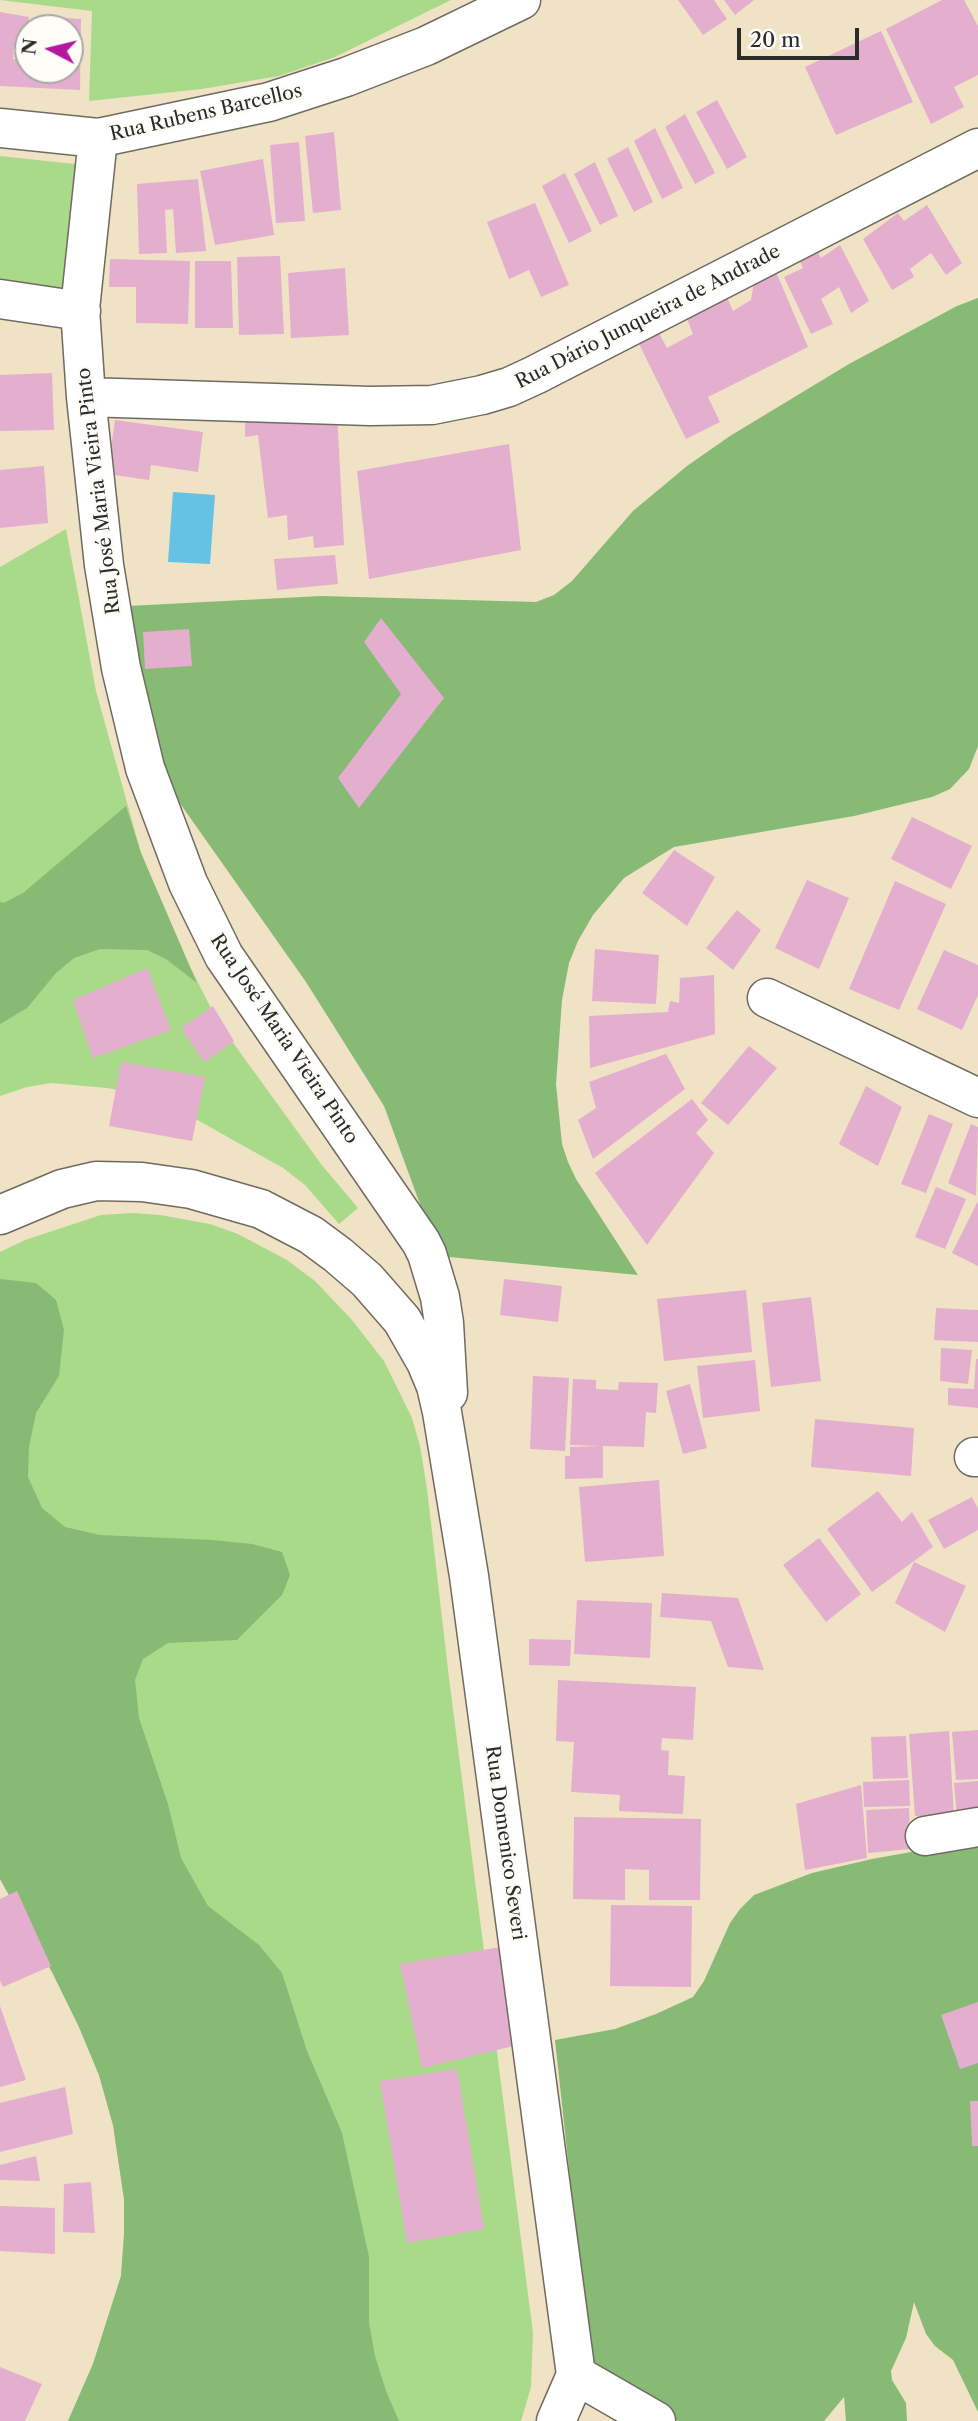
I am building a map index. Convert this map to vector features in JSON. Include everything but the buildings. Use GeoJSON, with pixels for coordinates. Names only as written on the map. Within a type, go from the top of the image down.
{"type":"FeatureCollection","features":[{"type":"Feature","properties":{"kind":"street","name":"Rua Rubens Barcellos"},"geometry":{"type":"LineString","coordinates":[[0,128],[98,138],[269,102],[346,77],[426,46],[521,0]]}},
{"type":"Feature","properties":{"kind":"street","name":"Rua José Maria Vieira Pinto"},"geometry":{"type":"LineString","coordinates":[[98,138],[81,311],[86,397],[104,565],[121,668],[145,768],[188,883],[224,956],[427,1254],[440,1297],[444,1322],[454,1474]]}},
{"type":"Feature","properties":{"kind":"street","name":"Rua Dário Junqueira de Andrade"},"geometry":{"type":"LineString","coordinates":[[86,397],[370,406],[432,405],[482,395],[535,375],[978,148]]}},
{"type":"Feature","properties":{"kind":"street"},"geometry":{"type":"LineString","coordinates":[[0,299],[81,311]]}},
{"type":"Feature","properties":{"kind":"street"},"geometry":{"type":"LineString","coordinates":[[767,998],[978,1098]]}},
{"type":"Feature","properties":{"kind":"street","name":"Rua Domenico Severi"},"geometry":{"type":"LineString","coordinates":[[0,1215],[62,1189],[96,1181],[142,1182],[191,1189],[248,1204],[286,1221],[338,1255],[364,1278],[402,1320],[426,1362],[436,1386],[454,1474],[476,1619],[576,2375]]}},
{"type":"Feature","properties":{"kind":"street"},"geometry":{"type":"LineString","coordinates":[[364,1278],[385,1286],[403,1279],[409,1254],[404,1218]]}},
{"type":"Feature","properties":{"kind":"street"},"geometry":{"type":"LineString","coordinates":[[925,1836],[978,1827]]}},
{"type":"Feature","properties":{"kind":"street"},"geometry":{"type":"LineString","coordinates":[[556,2421],[576,2375],[656,2421]]}},
{"type":"Feature","properties":{"kind":"green space"},"geometry":{"type":"Polygon","coordinates":[[[0,0],[451,0],[335,57],[279,76],[202,89],[89,101],[92,11],[0,0]]]}},
{"type":"Feature","properties":{"kind":"green space"},"geometry":{"type":"Polygon","coordinates":[[[0,156],[84,165],[71,295],[0,287],[0,156]]]}},
{"type":"Feature","properties":{"kind":"green space"},"geometry":{"type":"Polygon","coordinates":[[[978,298],[978,746],[969,769],[950,789],[932,797],[854,816],[674,847],[624,878],[593,915],[569,963],[562,1000],[556,1084],[562,1144],[568,1162],[576,1179],[638,1275],[439,1256],[384,1106],[306,982],[160,775],[128,606],[321,596],[536,602],[554,595],[572,581],[633,511],[687,466],[730,436],[849,364],[957,306],[978,298]]]}},
{"type":"Feature","properties":{"kind":"green space"},"geometry":{"type":"Polygon","coordinates":[[[66,529],[96,691],[141,853],[177,941],[218,1022],[321,1164],[358,1208],[339,1224],[305,1185],[283,1168],[192,1117],[134,1093],[51,1083],[0,1096],[0,567],[66,529]]]}},
{"type":"Feature","properties":{"kind":"green space"},"geometry":{"type":"Polygon","coordinates":[[[126,806],[141,853],[197,983],[166,959],[147,950],[100,949],[74,958],[56,973],[27,1008],[0,1024],[0,902],[4,903],[23,893],[126,806]]]}},
{"type":"Feature","properties":{"kind":"green space"},"geometry":{"type":"Polygon","coordinates":[[[133,1213],[210,1224],[238,1234],[287,1260],[315,1281],[352,1320],[384,1361],[412,1418],[427,1489],[533,2333],[531,2387],[521,2421],[68,2421],[93,2364],[121,2276],[124,2199],[113,2125],[99,2075],[52,1972],[0,1879],[0,1252],[25,1240],[101,1215],[133,1213]]]}},
{"type":"Feature","properties":{"kind":"green space"},"geometry":{"type":"Polygon","coordinates":[[[0,1279],[36,1283],[56,1300],[64,1330],[59,1376],[36,1413],[29,1447],[28,1477],[42,1508],[65,1527],[100,1535],[213,1540],[252,1544],[282,1552],[290,1575],[282,1595],[237,1640],[168,1643],[143,1659],[135,1680],[139,1718],[168,1804],[181,1858],[208,1906],[259,1945],[282,1973],[307,2051],[342,2133],[369,2257],[369,2323],[375,2356],[399,2421],[68,2421],[93,2364],[121,2276],[124,2199],[113,2125],[99,2075],[52,1972],[0,1879],[0,1279]]]}},
{"type":"Feature","properties":{"kind":"green space"},"geometry":{"type":"Polygon","coordinates":[[[978,1840],[978,2412],[953,2360],[935,2346],[926,2334],[914,2302],[906,2338],[891,2371],[892,2380],[906,2403],[907,2421],[846,2421],[844,2397],[824,2421],[678,2421],[591,2371],[555,2040],[615,2029],[693,1997],[704,1981],[730,1923],[754,1895],[812,1873],[978,1840]]]}},
{"type":"Feature","properties":{"kind":"water"},"geometry":{"type":"Polygon","coordinates":[[[173,492],[215,495],[210,564],[168,562],[173,492]]]}}]}
